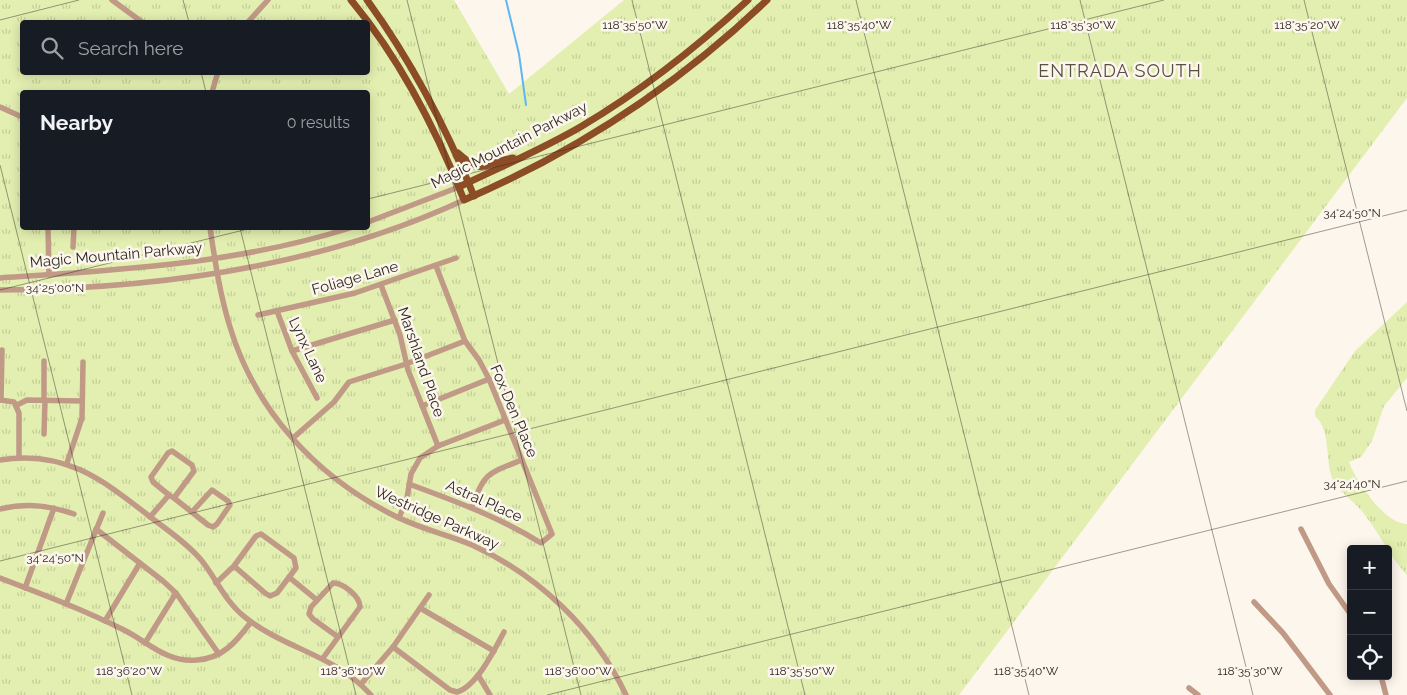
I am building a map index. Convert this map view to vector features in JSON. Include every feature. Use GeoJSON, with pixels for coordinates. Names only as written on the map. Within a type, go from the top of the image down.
{"type":"FeatureCollection","features":[{"type":"Feature","properties":{"kind":"main road"},"geometry":{"type":"LineString","coordinates":[[351,0],[366,20]]}},
{"type":"Feature","properties":{"kind":"main road"},"geometry":{"type":"LineString","coordinates":[[367,0],[412,69],[458,153],[474,196]]}},
{"type":"Feature","properties":{"kind":"main road","name":"Magic Mountain Parkway"},"geometry":{"type":"LineString","coordinates":[[459,187],[574,130],[619,101],[691,49],[748,0]]}},
{"type":"Feature","properties":{"kind":"main road","name":"Magic Mountain Parkway"},"geometry":{"type":"LineString","coordinates":[[464,200],[555,156],[632,108],[702,57],[767,0]]}},
{"type":"Feature","properties":{"kind":"main road"},"geometry":{"type":"LineString","coordinates":[[370,26],[390,53],[417,98],[464,200]]}},
{"type":"Feature","properties":{"kind":"main road"},"geometry":{"type":"LineString","coordinates":[[458,153],[476,167],[484,167],[502,160],[519,158]]}},
{"type":"Feature","properties":{"kind":"street"},"geometry":{"type":"LineString","coordinates":[[112,0],[139,20]]}},
{"type":"Feature","properties":{"kind":"street"},"geometry":{"type":"LineString","coordinates":[[250,20],[268,0]]}},
{"type":"Feature","properties":{"kind":"street"},"geometry":{"type":"LineString","coordinates":[[213,90],[217,75]]}},
{"type":"Feature","properties":{"kind":"street"},"geometry":{"type":"LineString","coordinates":[[0,107],[20,116]]}},
{"type":"Feature","properties":{"kind":"street","name":"Magic Mountain Parkway"},"geometry":{"type":"LineString","coordinates":[[370,221],[459,187]]}},
{"type":"Feature","properties":{"kind":"street","name":"Magic Mountain Parkway"},"geometry":{"type":"LineString","coordinates":[[0,290],[142,283],[217,273],[286,260],[339,246],[416,220],[464,200]]}},
{"type":"Feature","properties":{"kind":"street"},"geometry":{"type":"LineString","coordinates":[[48,230],[49,275]]}},
{"type":"Feature","properties":{"kind":"street"},"geometry":{"type":"LineString","coordinates":[[73,247],[74,230]]}},
{"type":"Feature","properties":{"kind":"street","name":"Westridge Parkway"},"geometry":{"type":"LineString","coordinates":[[210,230],[217,273],[226,312],[242,359],[265,403],[293,438],[318,465],[341,484],[399,518],[483,550],[535,582],[580,624],[608,662],[626,695]]}},
{"type":"Feature","properties":{"kind":"street","name":"Magic Mountain Parkway"},"geometry":{"type":"LineString","coordinates":[[0,278],[135,270],[215,260],[343,230]]}},
{"type":"Feature","properties":{"kind":"street","name":"Foliage Lane"},"geometry":{"type":"LineString","coordinates":[[258,315],[277,312],[381,285],[456,258]]}},
{"type":"Feature","properties":{"kind":"street","name":"Fox Den Place"},"geometry":{"type":"LineString","coordinates":[[436,266],[465,341],[479,360],[488,379],[552,534],[546,539]]}},
{"type":"Feature","properties":{"kind":"street","name":"Marshland Place"},"geometry":{"type":"LineString","coordinates":[[381,285],[404,346],[406,364],[438,446]]}},
{"type":"Feature","properties":{"kind":"street","name":"Lynx Lane"},"geometry":{"type":"LineString","coordinates":[[277,312],[292,352],[317,398]]}},
{"type":"Feature","properties":{"kind":"street"},"geometry":{"type":"LineString","coordinates":[[292,352],[395,320]]}},
{"type":"Feature","properties":{"kind":"street"},"geometry":{"type":"LineString","coordinates":[[293,438],[334,402],[349,382],[406,364],[465,341]]}},
{"type":"Feature","properties":{"kind":"street"},"geometry":{"type":"LineString","coordinates":[[2,350],[0,400],[9,400],[17,406]]}},
{"type":"Feature","properties":{"kind":"street"},"geometry":{"type":"LineString","coordinates":[[44,361],[44,434]]}},
{"type":"Feature","properties":{"kind":"street"},"geometry":{"type":"LineString","coordinates":[[67,463],[80,424],[82,362]]}},
{"type":"Feature","properties":{"kind":"street"},"geometry":{"type":"LineString","coordinates":[[422,406],[488,379]]}},
{"type":"Feature","properties":{"kind":"street"},"geometry":{"type":"LineString","coordinates":[[17,406],[27,400],[82,401]]}},
{"type":"Feature","properties":{"kind":"street"},"geometry":{"type":"LineString","coordinates":[[17,406],[19,456]]}},
{"type":"Feature","properties":{"kind":"street"},"geometry":{"type":"LineString","coordinates":[[399,518],[407,498],[415,466],[420,458],[438,446],[505,420]]}},
{"type":"Feature","properties":{"kind":"street"},"geometry":{"type":"LineString","coordinates":[[150,517],[172,496],[194,469],[172,451],[168,453],[151,477],[153,482],[172,496],[192,512],[213,526],[218,524],[230,505],[228,501],[212,490],[192,512]]}},
{"type":"Feature","properties":{"kind":"street"},"geometry":{"type":"LineString","coordinates":[[0,460],[19,456],[67,463],[105,482],[193,551],[232,604],[251,622],[323,658],[361,684],[371,695]]}},
{"type":"Feature","properties":{"kind":"street"},"geometry":{"type":"LineString","coordinates":[[472,507],[482,480],[489,474],[522,460]]}},
{"type":"Feature","properties":{"kind":"street","name":"Astral Place"},"geometry":{"type":"LineString","coordinates":[[409,484],[472,507],[507,523],[541,543],[546,539]]}},
{"type":"Feature","properties":{"kind":"street"},"geometry":{"type":"LineString","coordinates":[[0,509],[24,504],[54,508],[74,514]]}},
{"type":"Feature","properties":{"kind":"street"},"geometry":{"type":"LineString","coordinates":[[25,588],[54,508]]}},
{"type":"Feature","properties":{"kind":"street"},"geometry":{"type":"LineString","coordinates":[[66,604],[103,512]]}},
{"type":"Feature","properties":{"kind":"street"},"geometry":{"type":"LineString","coordinates":[[96,529],[176,593],[219,654]]}},
{"type":"Feature","properties":{"kind":"street"},"geometry":{"type":"LineString","coordinates":[[1301,529],[1329,584],[1347,609]]}},
{"type":"Feature","properties":{"kind":"street"},"geometry":{"type":"LineString","coordinates":[[216,582],[234,566],[256,536],[261,534],[296,561],[296,568],[277,593],[268,596],[234,566]]}},
{"type":"Feature","properties":{"kind":"street"},"geometry":{"type":"LineString","coordinates":[[105,621],[140,563]]}},
{"type":"Feature","properties":{"kind":"street"},"geometry":{"type":"LineString","coordinates":[[289,577],[317,600]]}},
{"type":"Feature","properties":{"kind":"street"},"geometry":{"type":"LineString","coordinates":[[0,578],[126,630],[172,658],[196,660],[219,654],[236,642],[251,622]]}},
{"type":"Feature","properties":{"kind":"street"},"geometry":{"type":"LineString","coordinates":[[323,658],[360,607],[359,599],[335,582],[329,585],[309,610],[310,617],[338,637]]}},
{"type":"Feature","properties":{"kind":"street"},"geometry":{"type":"LineString","coordinates":[[145,643],[176,593]]}},
{"type":"Feature","properties":{"kind":"street"},"geometry":{"type":"LineString","coordinates":[[361,684],[392,647],[429,595]]}},
{"type":"Feature","properties":{"kind":"street"},"geometry":{"type":"LineString","coordinates":[[1254,602],[1283,633],[1330,695]]}},
{"type":"Feature","properties":{"kind":"street"},"geometry":{"type":"LineString","coordinates":[[420,608],[494,651]]}},
{"type":"Feature","properties":{"kind":"street"},"geometry":{"type":"LineString","coordinates":[[392,647],[450,690],[457,692],[465,688],[478,675],[504,632]]}},
{"type":"Feature","properties":{"kind":"street"},"geometry":{"type":"LineString","coordinates":[[478,675],[490,695]]}},
{"type":"Feature","properties":{"kind":"street"},"geometry":{"type":"LineString","coordinates":[[1382,680],[1386,695]]}},
{"type":"Feature","properties":{"kind":"street"},"geometry":{"type":"LineString","coordinates":[[1189,688],[1198,695]]}},
{"type":"Feature","properties":{"kind":"green space"},"geometry":{"type":"Polygon","coordinates":[[[0,0],[454,0],[509,94],[624,0],[1407,0],[1407,98],[959,695],[0,695],[0,0]]]}},
{"type":"Feature","properties":{"kind":"green space"},"geometry":{"type":"Polygon","coordinates":[[[1407,302],[1407,378],[1384,406],[1372,441],[1361,457],[1349,462],[1358,480],[1381,510],[1398,522],[1407,524],[1407,575],[1392,556],[1392,545],[1385,545],[1366,517],[1334,482],[1330,470],[1326,436],[1315,416],[1315,410],[1355,351],[1407,302]]]}},
{"type":"Feature","properties":{"kind":"waterway"},"geometry":{"type":"LineString","coordinates":[[506,0],[519,54],[526,105]]}},
{"type":"Feature","properties":{"kind":"district","name":"ENTRADA SOUTH"},"geometry":{"type":"Point","coordinates":[1120,71]}}]}
